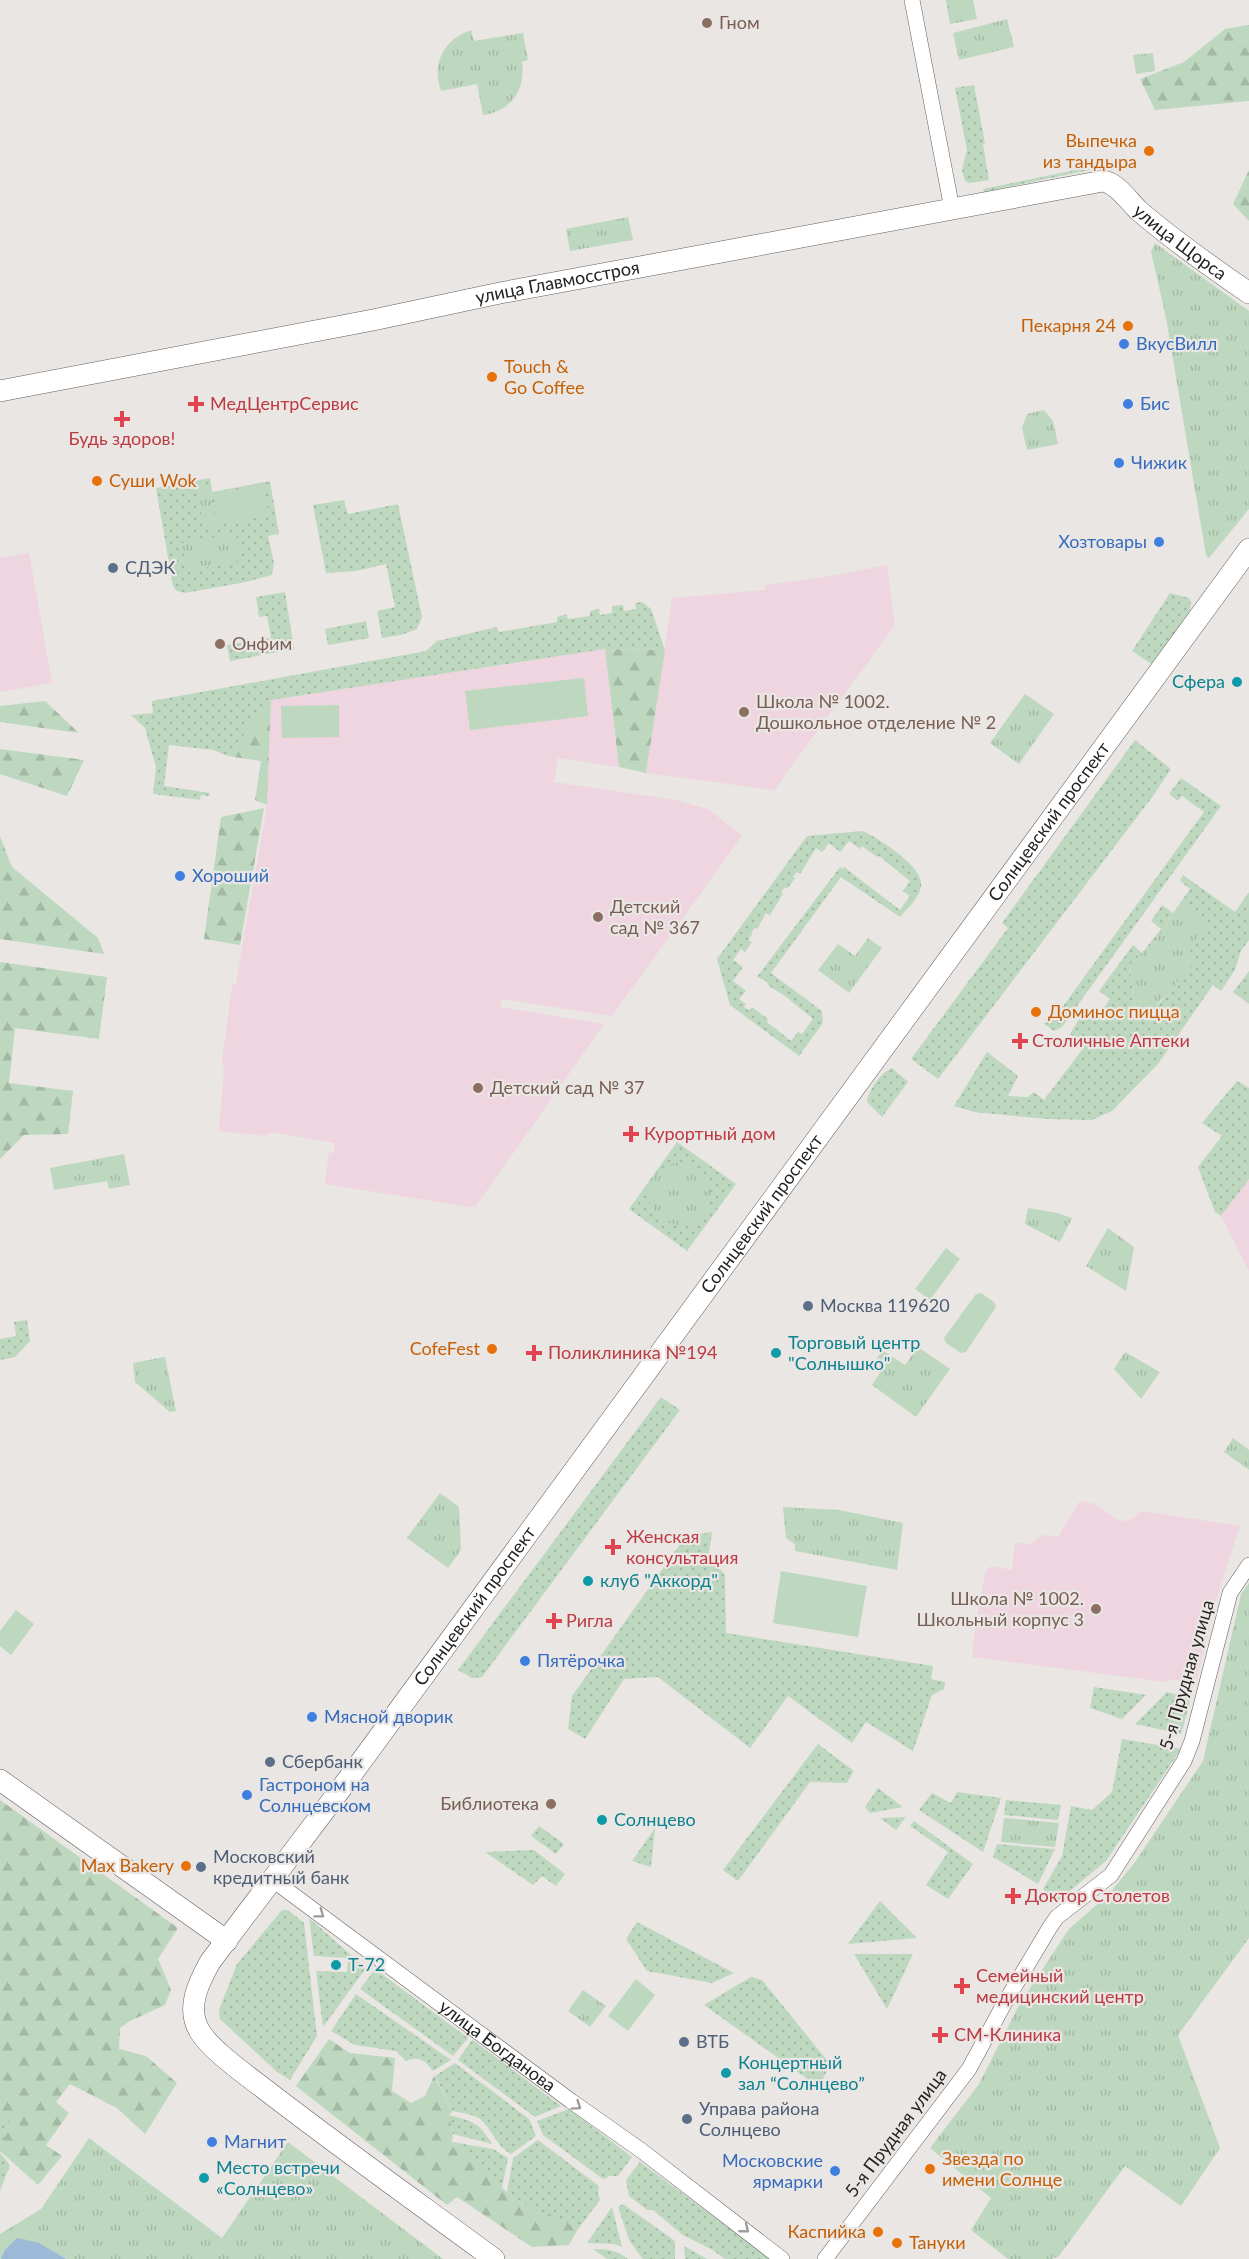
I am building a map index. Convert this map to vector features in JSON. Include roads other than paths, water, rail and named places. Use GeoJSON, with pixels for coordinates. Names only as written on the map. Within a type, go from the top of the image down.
{"type":"FeatureCollection","features":[{"type":"Feature","properties":{"kind":"street"},"geometry":{"type":"LineString","coordinates":[[912,0],[952,209]]}},
{"type":"Feature","properties":{"kind":"street","name":"улица Главмосстроя"},"geometry":{"type":"LineString","coordinates":[[0,391],[373,320],[474,298],[1098,181],[1107,181],[1116,187]]}},
{"type":"Feature","properties":{"kind":"street","name":"улица Щорса"},"geometry":{"type":"LineString","coordinates":[[1116,187],[1130,203],[1161,230],[1249,293]]}},
{"type":"Feature","properties":{"kind":"street","name":"Солнцевский проспект"},"geometry":{"type":"LineString","coordinates":[[273,1880],[1249,549]]}},
{"type":"Feature","properties":{"kind":"street","name":"5-я Прудная улица"},"geometry":{"type":"LineString","coordinates":[[825,2259],[969,2068],[1004,2004],[1057,1917],[1111,1875],[1172,1782],[1192,1741],[1230,1593],[1249,1565]]}},
{"type":"Feature","properties":{"kind":"street"},"geometry":{"type":"LineString","coordinates":[[0,1780],[227,1941]]}},
{"type":"Feature","properties":{"kind":"street"},"geometry":{"type":"LineString","coordinates":[[273,1880],[210,1962],[199,1982],[194,2004],[194,2018],[199,2031],[231,2063],[282,2103],[494,2259]]}},
{"type":"Feature","properties":{"kind":"street","name":"улица Богданова"},"geometry":{"type":"LineString","coordinates":[[273,1880],[570,2102],[642,2151],[782,2259]]}},
{"type":"Feature","properties":{"kind":"water"},"geometry":{"type":"Polygon","coordinates":[[[17,2238],[39,2243],[66,2259],[1,2259],[5,2250],[17,2238]]]}},
{"type":"Feature","properties":{"kind":"place","name":"Гном"},"geometry":{"type":"Point","coordinates":[707,23]}},
{"type":"Feature","properties":{"kind":"place","name":"Выпечка из тандыра"},"geometry":{"type":"Point","coordinates":[1149,151]}},
{"type":"Feature","properties":{"kind":"place","name":"Пекарня 24"},"geometry":{"type":"Point","coordinates":[1128,326]}},
{"type":"Feature","properties":{"kind":"place","name":"ВкусВилл"},"geometry":{"type":"Point","coordinates":[1124,344]}},
{"type":"Feature","properties":{"kind":"place","name":"Touch & Go Coffee"},"geometry":{"type":"Point","coordinates":[492,377]}},
{"type":"Feature","properties":{"kind":"place","name":"МедЦентрСервис"},"geometry":{"type":"Point","coordinates":[196,404]}},
{"type":"Feature","properties":{"kind":"place","name":"Бис"},"geometry":{"type":"Point","coordinates":[1128,404]}},
{"type":"Feature","properties":{"kind":"place","name":"Будь здоров!"},"geometry":{"type":"Point","coordinates":[122,419]}},
{"type":"Feature","properties":{"kind":"place","name":"Чижик"},"geometry":{"type":"Point","coordinates":[1119,463]}},
{"type":"Feature","properties":{"kind":"place","name":"Суши Wok"},"geometry":{"type":"Point","coordinates":[97,481]}},
{"type":"Feature","properties":{"kind":"place","name":"Хозтовары"},"geometry":{"type":"Point","coordinates":[1159,542]}},
{"type":"Feature","properties":{"kind":"place","name":"СДЭК"},"geometry":{"type":"Point","coordinates":[113,568]}},
{"type":"Feature","properties":{"kind":"place","name":"Онфим"},"geometry":{"type":"Point","coordinates":[220,644]}},
{"type":"Feature","properties":{"kind":"place","name":"Сфера"},"geometry":{"type":"Point","coordinates":[1237,682]}},
{"type":"Feature","properties":{"kind":"place","name":"Школа № 1002. Дошкольное отделение № 2"},"geometry":{"type":"Point","coordinates":[744,712]}},
{"type":"Feature","properties":{"kind":"place","name":"Хороший"},"geometry":{"type":"Point","coordinates":[180,876]}},
{"type":"Feature","properties":{"kind":"place","name":"Детский сад № 367"},"geometry":{"type":"Point","coordinates":[598,917]}},
{"type":"Feature","properties":{"kind":"place","name":"Доминос пицца"},"geometry":{"type":"Point","coordinates":[1036,1012]}},
{"type":"Feature","properties":{"kind":"place","name":"Столичные Аптеки"},"geometry":{"type":"Point","coordinates":[1020,1041]}},
{"type":"Feature","properties":{"kind":"place","name":"Детский сад № 37"},"geometry":{"type":"Point","coordinates":[478,1088]}},
{"type":"Feature","properties":{"kind":"place","name":"Курортный дом"},"geometry":{"type":"Point","coordinates":[631,1134]}},
{"type":"Feature","properties":{"kind":"place","name":"Москва 119620"},"geometry":{"type":"Point","coordinates":[808,1306]}},
{"type":"Feature","properties":{"kind":"place","name":"CofeFest"},"geometry":{"type":"Point","coordinates":[492,1349]}},
{"type":"Feature","properties":{"kind":"place","name":"Поликлиника №194"},"geometry":{"type":"Point","coordinates":[534,1353]}},
{"type":"Feature","properties":{"kind":"place","name":"Торговый центр \"Солнышко\""},"geometry":{"type":"Point","coordinates":[776,1353]}},
{"type":"Feature","properties":{"kind":"place","name":"Женская консультация"},"geometry":{"type":"Point","coordinates":[613,1547]}},
{"type":"Feature","properties":{"kind":"place","name":"клуб \"Аккорд\""},"geometry":{"type":"Point","coordinates":[588,1581]}},
{"type":"Feature","properties":{"kind":"place","name":"Школа № 1002. Школьный корпус 3"},"geometry":{"type":"Point","coordinates":[1096,1609]}},
{"type":"Feature","properties":{"kind":"place","name":"Ригла"},"geometry":{"type":"Point","coordinates":[554,1621]}},
{"type":"Feature","properties":{"kind":"place","name":"Пятёрочка"},"geometry":{"type":"Point","coordinates":[525,1661]}},
{"type":"Feature","properties":{"kind":"place","name":"Мясной дворик"},"geometry":{"type":"Point","coordinates":[312,1717]}},
{"type":"Feature","properties":{"kind":"place","name":"Сбербанк"},"geometry":{"type":"Point","coordinates":[270,1762]}},
{"type":"Feature","properties":{"kind":"place","name":"Гастроном на Солнцевском"},"geometry":{"type":"Point","coordinates":[247,1795]}},
{"type":"Feature","properties":{"kind":"place","name":"Библиотека"},"geometry":{"type":"Point","coordinates":[551,1804]}},
{"type":"Feature","properties":{"kind":"place","name":"Солнцево"},"geometry":{"type":"Point","coordinates":[602,1820]}},
{"type":"Feature","properties":{"kind":"place","name":"Max Bakery"},"geometry":{"type":"Point","coordinates":[186,1866]}},
{"type":"Feature","properties":{"kind":"place","name":"Московский кредитный банк"},"geometry":{"type":"Point","coordinates":[201,1867]}},
{"type":"Feature","properties":{"kind":"place","name":"Доктор Столетов"},"geometry":{"type":"Point","coordinates":[1013,1896]}},
{"type":"Feature","properties":{"kind":"place","name":"Т-72"},"geometry":{"type":"Point","coordinates":[336,1965]}},
{"type":"Feature","properties":{"kind":"place","name":"Семейный медицинский центр"},"geometry":{"type":"Point","coordinates":[962,1986]}},
{"type":"Feature","properties":{"kind":"place","name":"СМ-Клиника"},"geometry":{"type":"Point","coordinates":[940,2035]}},
{"type":"Feature","properties":{"kind":"place","name":"ВТБ"},"geometry":{"type":"Point","coordinates":[684,2042]}},
{"type":"Feature","properties":{"kind":"place","name":"Концертный зал “Солнцево”"},"geometry":{"type":"Point","coordinates":[726,2073]}},
{"type":"Feature","properties":{"kind":"place","name":"Управа района Солнцево"},"geometry":{"type":"Point","coordinates":[687,2119]}},
{"type":"Feature","properties":{"kind":"place","name":"Магнит"},"geometry":{"type":"Point","coordinates":[212,2142]}},
{"type":"Feature","properties":{"kind":"place","name":"Звезда по имени Солнце"},"geometry":{"type":"Point","coordinates":[930,2169]}},
{"type":"Feature","properties":{"kind":"place","name":"Московские ярмарки"},"geometry":{"type":"Point","coordinates":[835,2171]}},
{"type":"Feature","properties":{"kind":"place","name":"Место встречи «Солнцево»"},"geometry":{"type":"Point","coordinates":[204,2178]}},
{"type":"Feature","properties":{"kind":"place","name":"Каспийка"},"geometry":{"type":"Point","coordinates":[878,2232]}},
{"type":"Feature","properties":{"kind":"place","name":"Тануки"},"geometry":{"type":"Point","coordinates":[897,2243]}}]}
